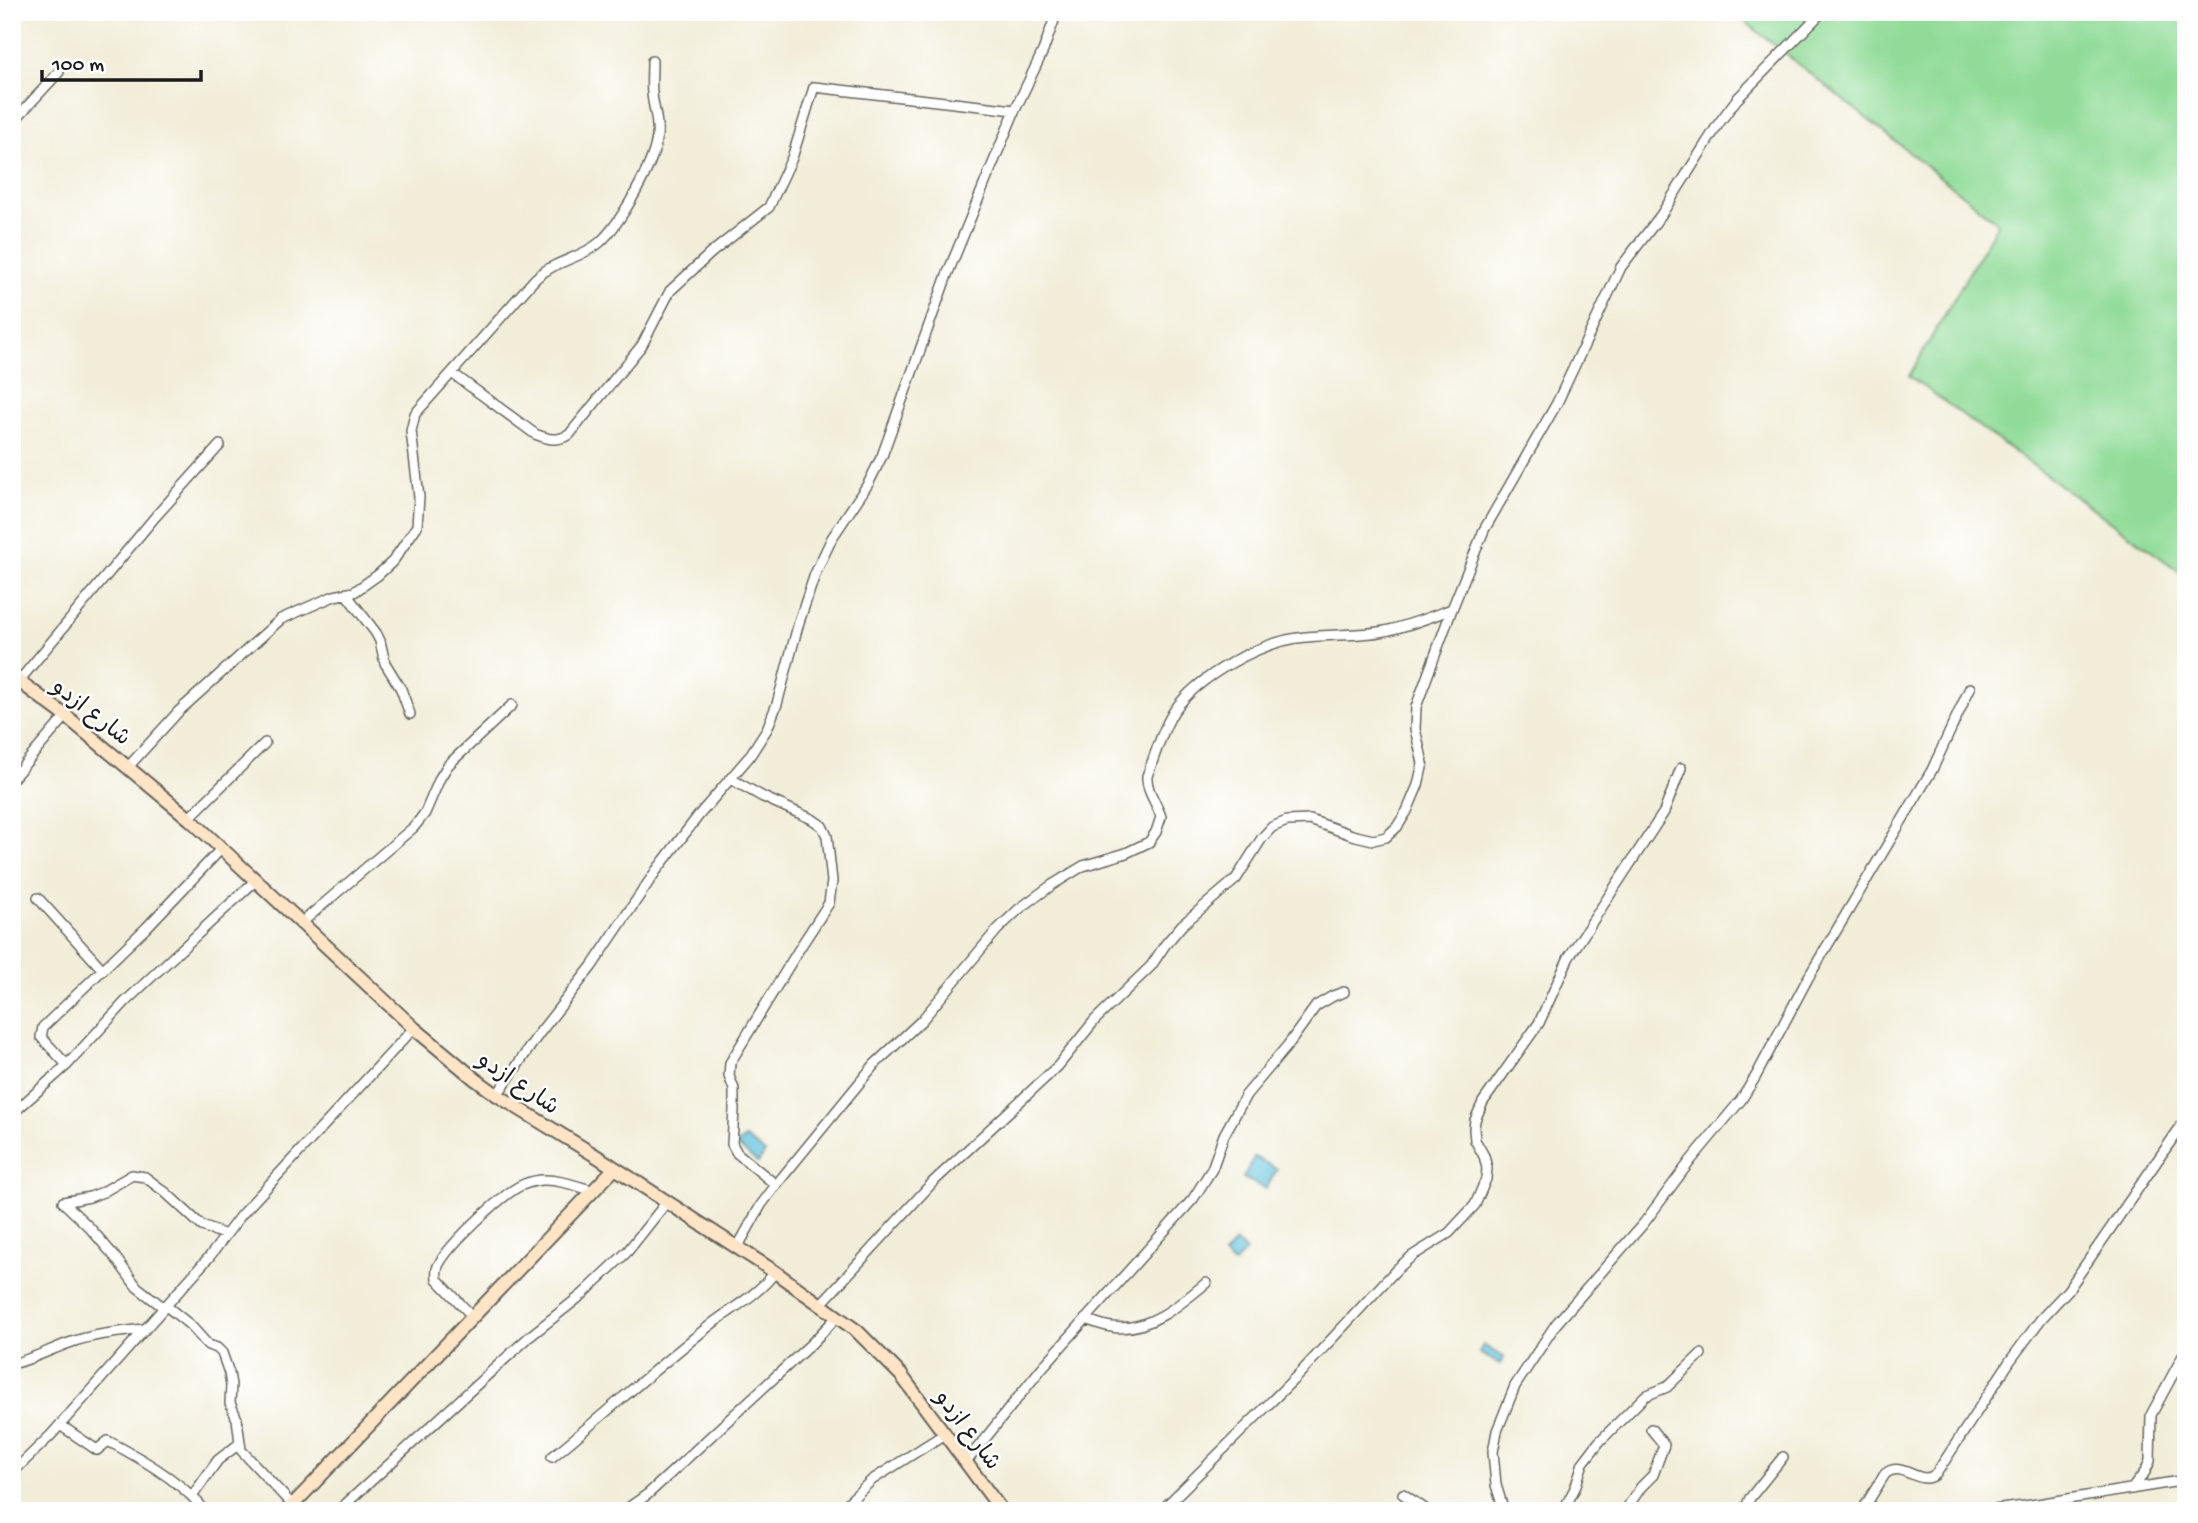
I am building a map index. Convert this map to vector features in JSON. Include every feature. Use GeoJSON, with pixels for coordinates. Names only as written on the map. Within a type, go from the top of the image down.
{"type":"FeatureCollection","features":[{"type":"Feature","properties":{"kind":"street"},"geometry":{"type":"LineString","coordinates":[[497,1096],[538,1035],[592,966],[656,871],[749,757],[767,729],[815,574],[832,538],[868,484],[882,456],[947,275],[1015,110],[1043,51],[1057,12]]}},
{"type":"Feature","properties":{"kind":"street"},"geometry":{"type":"LineString","coordinates":[[821,1304],[933,1182],[1058,1066],[1095,1020],[1151,965],[1182,925],[1236,879],[1272,827],[1287,821],[1310,820],[1373,840],[1386,837],[1397,827],[1418,785],[1423,763],[1415,729],[1416,707],[1452,609],[1484,530],[1557,403],[1621,267],[1661,215],[1737,99],[1822,12]]}},
{"type":"Feature","properties":{"kind":"street"},"geometry":{"type":"LineString","coordinates":[[128,767],[179,711],[281,619],[362,587],[393,561],[417,526],[419,497],[411,431],[415,414],[544,270],[583,254],[598,244],[625,212],[649,165],[656,143],[652,61]]}},
{"type":"Feature","properties":{"kind":"street"},"geometry":{"type":"LineString","coordinates":[[12,123],[60,72]]}},
{"type":"Feature","properties":{"kind":"street"},"geometry":{"type":"LineString","coordinates":[[452,373],[534,433],[549,440],[560,440],[569,435],[642,345],[670,291],[711,253],[769,207],[792,158],[814,87],[1015,110]]}},
{"type":"Feature","properties":{"kind":"street"},"geometry":{"type":"LineString","coordinates":[[16,678],[220,445]]}},
{"type":"Feature","properties":{"kind":"street"},"geometry":{"type":"LineString","coordinates":[[346,594],[380,641],[385,663],[401,689],[410,714]]}},
{"type":"Feature","properties":{"kind":"street"},"geometry":{"type":"LineString","coordinates":[[737,1248],[761,1205],[874,1065],[922,1020],[997,930],[1052,884],[1083,866],[1126,853],[1149,842],[1161,817],[1150,792],[1147,776],[1174,712],[1191,693],[1249,652],[1276,641],[1305,636],[1345,636],[1384,631],[1452,609]]}},
{"type":"Feature","properties":{"kind":"street","name":"شارع ازدو"},"geometry":{"type":"LineString","coordinates":[[16,678],[189,818],[300,924],[449,1059],[497,1096],[775,1272],[838,1316],[875,1346],[946,1433],[1002,1511]]}},
{"type":"Feature","properties":{"kind":"street"},"geometry":{"type":"LineString","coordinates":[[1504,1511],[1496,1485],[1493,1452],[1497,1432],[1515,1386],[1556,1324],[1644,1223],[1691,1160],[1741,1100],[1808,978],[1932,770],[1970,688]]}},
{"type":"Feature","properties":{"kind":"street"},"geometry":{"type":"LineString","coordinates":[[300,924],[414,827],[425,813],[448,765],[512,705]]}},
{"type":"Feature","properties":{"kind":"street"},"geometry":{"type":"LineString","coordinates":[[12,779],[66,716]]}},
{"type":"Feature","properties":{"kind":"street"},"geometry":{"type":"LineString","coordinates":[[189,818],[265,743]]}},
{"type":"Feature","properties":{"kind":"street"},"geometry":{"type":"LineString","coordinates":[[1161,1511],[1300,1373],[1397,1269],[1412,1256],[1449,1233],[1475,1205],[1486,1179],[1487,1168],[1475,1140],[1474,1129],[1483,1102],[1539,1023],[1569,957],[1664,812],[1681,768]]}},
{"type":"Feature","properties":{"kind":"street"},"geometry":{"type":"LineString","coordinates":[[731,779],[812,819],[822,827],[829,849],[832,881],[829,903],[730,1063],[734,1099],[732,1144],[737,1153],[776,1185]]}},
{"type":"Feature","properties":{"kind":"street"},"geometry":{"type":"LineString","coordinates":[[67,1065],[41,1037],[43,1027],[103,970],[221,849]]}},
{"type":"Feature","properties":{"kind":"street"},"geometry":{"type":"LineString","coordinates":[[12,1114],[67,1065],[126,1001],[255,881]]}},
{"type":"Feature","properties":{"kind":"street"},"geometry":{"type":"LineString","coordinates":[[38,898],[103,970]]}},
{"type":"Feature","properties":{"kind":"street"},"geometry":{"type":"LineString","coordinates":[[967,1461],[1085,1319],[1193,1199],[1212,1169],[1224,1135],[1246,1095],[1288,1045],[1309,1014],[1324,1000],[1345,992]]}},
{"type":"Feature","properties":{"kind":"street"},"geometry":{"type":"LineString","coordinates":[[12,1473],[60,1425],[210,1256],[241,1215],[414,1028]]}},
{"type":"Feature","properties":{"kind":"street"},"geometry":{"type":"LineString","coordinates":[[1862,1511],[1891,1469],[1898,1468],[1923,1478],[1931,1478],[1936,1474],[2010,1361],[2041,1319],[2068,1290],[2186,1119]]}},
{"type":"Feature","properties":{"kind":"street"},"geometry":{"type":"LineString","coordinates":[[226,1235],[202,1226],[145,1177],[132,1175],[103,1192],[62,1202],[90,1228],[137,1287],[190,1325],[208,1345],[222,1353],[229,1373],[230,1403],[237,1419],[239,1444],[245,1456],[293,1509],[472,1316],[614,1169]]}},
{"type":"Feature","properties":{"kind":"street"},"geometry":{"type":"LineString","coordinates":[[472,1316],[437,1279],[436,1269],[444,1256],[473,1225],[491,1207],[523,1184],[542,1180],[563,1182],[593,1191]]}},
{"type":"Feature","properties":{"kind":"street"},"geometry":{"type":"LineString","coordinates":[[338,1511],[529,1337],[628,1252],[666,1203]]}},
{"type":"Feature","properties":{"kind":"street"},"geometry":{"type":"LineString","coordinates":[[552,1457],[715,1322],[758,1291],[775,1272]]}},
{"type":"Feature","properties":{"kind":"street"},"geometry":{"type":"LineString","coordinates":[[1085,1319],[1111,1327],[1130,1328],[1148,1323],[1206,1283]]}},
{"type":"Feature","properties":{"kind":"street"},"geometry":{"type":"LineString","coordinates":[[624,1511],[648,1494],[838,1316]]}},
{"type":"Feature","properties":{"kind":"street"},"geometry":{"type":"LineString","coordinates":[[12,1364],[32,1359],[70,1342],[114,1332],[144,1329]]}},
{"type":"Feature","properties":{"kind":"street"},"geometry":{"type":"LineString","coordinates":[[2132,1489],[2150,1461],[2151,1415],[2185,1352]]}},
{"type":"Feature","properties":{"kind":"street"},"geometry":{"type":"LineString","coordinates":[[1563,1511],[1575,1488],[1583,1463],[1599,1441],[1645,1396],[1667,1387],[1701,1354]]}},
{"type":"Feature","properties":{"kind":"street"},"geometry":{"type":"LineString","coordinates":[[60,1425],[97,1450],[108,1441],[125,1450],[193,1495],[205,1511]]}},
{"type":"Feature","properties":{"kind":"street"},"geometry":{"type":"LineString","coordinates":[[1625,1511],[1641,1487],[1653,1475],[1664,1445],[1651,1429]]}},
{"type":"Feature","properties":{"kind":"street"},"geometry":{"type":"LineString","coordinates":[[839,1511],[873,1480],[946,1433]]}},
{"type":"Feature","properties":{"kind":"street"},"geometry":{"type":"LineString","coordinates":[[193,1495],[218,1460],[239,1444]]}},
{"type":"Feature","properties":{"kind":"street"},"geometry":{"type":"LineString","coordinates":[[1744,1511],[1750,1498],[1783,1457]]}},
{"type":"Feature","properties":{"kind":"street"},"geometry":{"type":"LineString","coordinates":[[1985,1511],[2186,1480]]}},
{"type":"Feature","properties":{"kind":"street"},"geometry":{"type":"LineString","coordinates":[[1403,1494],[1428,1511]]}},
{"type":"Feature","properties":{"kind":"green space"},"geometry":{"type":"Polygon","coordinates":[[[1733,12],[2186,12],[2186,576],[1909,376],[1998,223],[1733,12]]]}},
{"type":"Feature","properties":{"kind":"water"},"geometry":{"type":"Polygon","coordinates":[[[745,1138],[765,1153],[758,1163],[736,1145],[745,1138]]]}},
{"type":"Feature","properties":{"kind":"water"},"geometry":{"type":"Polygon","coordinates":[[[1254,1157],[1277,1169],[1266,1189],[1243,1178],[1254,1157]]]}},
{"type":"Feature","properties":{"kind":"water"},"geometry":{"type":"Polygon","coordinates":[[[1235,1242],[1246,1251],[1234,1264],[1224,1255],[1235,1242]]]}},
{"type":"Feature","properties":{"kind":"water"},"geometry":{"type":"Polygon","coordinates":[[[1483,1345],[1504,1357],[1500,1364],[1479,1353],[1483,1345]]]}}]}
